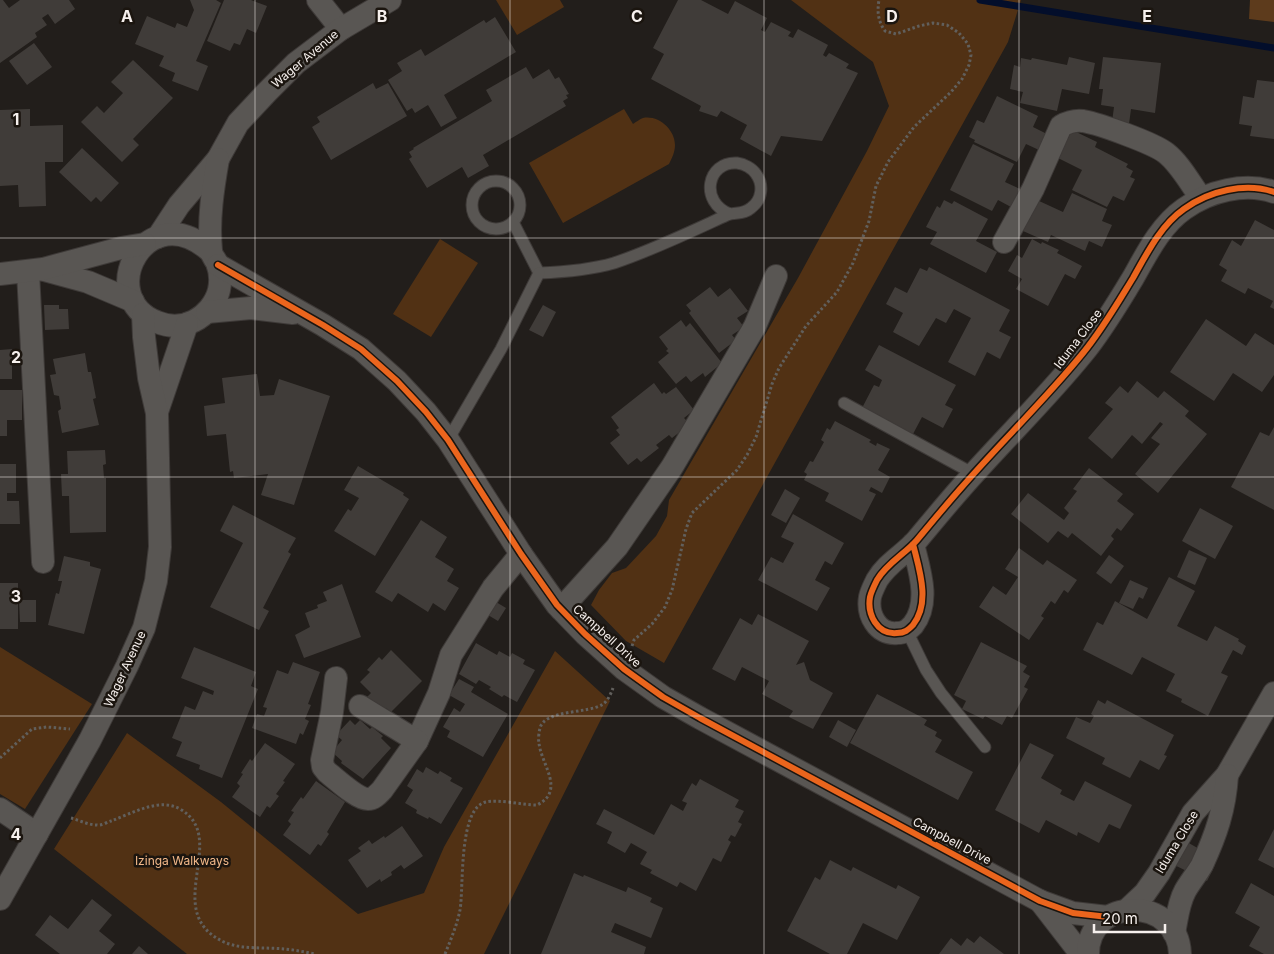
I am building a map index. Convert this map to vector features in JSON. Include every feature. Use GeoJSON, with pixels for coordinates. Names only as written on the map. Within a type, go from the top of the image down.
{"type":"FeatureCollection","features":[{"type":"Feature","properties":{"kind":"street"},"geometry":{"type":"LineString","coordinates":[[318,0],[341,29]]}},
{"type":"Feature","properties":{"kind":"street","name":"Wager Avenue"},"geometry":{"type":"LineString","coordinates":[[218,158],[238,123],[296,64],[341,29],[390,0]]}},
{"type":"Feature","properties":{"kind":"street"},"geometry":{"type":"LineString","coordinates":[[1004,242],[1033,189],[1062,126],[1069,121],[1083,121],[1150,144],[1165,153],[1177,164],[1201,198]]}},
{"type":"Feature","properties":{"kind":"street"},"geometry":{"type":"LineString","coordinates":[[157,413],[149,378],[138,307],[128,286],[129,270],[135,256],[152,240],[218,158]]}},
{"type":"Feature","properties":{"kind":"street"},"geometry":{"type":"LineString","coordinates":[[35,271],[88,282],[138,307],[152,320],[163,325],[187,324],[198,319],[208,312],[219,290],[220,277],[214,258],[211,204],[218,158]]}},
{"type":"Feature","properties":{"kind":"street","name":"Iduma Close"},"geometry":{"type":"LineString","coordinates":[[907,631],[896,634],[884,631],[875,624],[870,611],[870,596],[878,578],[913,544],[1084,353],[1104,326],[1156,237],[1183,210],[1201,198],[1222,191],[1242,188],[1263,188],[1274,192]]}},
{"type":"Feature","properties":{"kind":"street"},"geometry":{"type":"LineString","coordinates":[[0,274],[35,271],[172,234],[187,236],[200,242],[214,258]]}},
{"type":"Feature","properties":{"kind":"street","name":"Campbell Drive"},"geometry":{"type":"LineString","coordinates":[[214,258],[361,349],[397,381],[426,412],[448,440],[521,554],[561,609],[584,634],[624,669],[663,697],[1040,901],[1072,913],[1118,913],[1142,910],[1155,914],[1166,922],[1177,943]]}},
{"type":"Feature","properties":{"kind":"street"},"geometry":{"type":"LineString","coordinates":[[35,271],[43,562]]}},
{"type":"Feature","properties":{"kind":"street"},"geometry":{"type":"LineString","coordinates":[[561,609],[617,547],[672,466],[755,326],[776,276]]}},
{"type":"Feature","properties":{"kind":"street"},"geometry":{"type":"LineString","coordinates":[[208,312],[251,308],[302,314]]}},
{"type":"Feature","properties":{"kind":"street"},"geometry":{"type":"LineString","coordinates":[[157,413],[187,324]]}},
{"type":"Feature","properties":{"kind":"street","name":"Wager Avenue"},"geometry":{"type":"LineString","coordinates":[[0,899],[90,740],[144,628],[156,581],[160,547],[157,413]]}},
{"type":"Feature","properties":{"kind":"street"},"geometry":{"type":"LineString","coordinates":[[907,631],[916,620],[922,607],[922,582],[913,544]]}},
{"type":"Feature","properties":{"kind":"street"},"geometry":{"type":"LineString","coordinates":[[336,678],[332,712],[322,760],[323,767],[360,797],[368,799],[375,797],[417,741],[439,693],[452,655],[493,588],[521,554]]}},
{"type":"Feature","properties":{"kind":"street","name":"Iduma Close"},"geometry":{"type":"LineString","coordinates":[[1088,954],[1091,938],[1098,926],[1145,893],[1159,874],[1194,812],[1227,775],[1274,693]]}},
{"type":"Feature","properties":{"kind":"street"},"geometry":{"type":"LineString","coordinates":[[360,706],[417,741]]}},
{"type":"Feature","properties":{"kind":"street","name":"Iduma Close"},"geometry":{"type":"LineString","coordinates":[[1177,943],[1179,906],[1201,866],[1218,827],[1226,800],[1227,775]]}},
{"type":"Feature","properties":{"kind":"street"},"geometry":{"type":"LineString","coordinates":[[0,809],[37,834]]}},
{"type":"Feature","properties":{"kind":"street"},"geometry":{"type":"LineString","coordinates":[[1040,901],[1082,954]]}},
{"type":"Feature","properties":{"kind":"lane"},"geometry":{"type":"LineString","coordinates":[[539,273],[571,271],[613,263],[696,230],[730,214],[746,212],[753,207],[761,192],[760,184],[752,170],[745,165],[737,163],[721,168],[714,174],[711,182],[711,198],[722,211],[730,214]]}},
{"type":"Feature","properties":{"kind":"lane"},"geometry":{"type":"LineString","coordinates":[[491,181],[500,181],[515,189],[520,197],[521,206],[513,222],[506,227],[497,229],[488,228],[480,223],[472,208],[472,199],[476,191],[491,181]]}},
{"type":"Feature","properties":{"kind":"lane"},"geometry":{"type":"LineString","coordinates":[[513,222],[539,273]]}},
{"type":"Feature","properties":{"kind":"lane"},"geometry":{"type":"LineString","coordinates":[[448,440],[501,349],[539,273]]}},
{"type":"Feature","properties":{"kind":"lane"},"geometry":{"type":"LineString","coordinates":[[844,403],[974,474]]}},
{"type":"Feature","properties":{"kind":"lane"},"geometry":{"type":"LineString","coordinates":[[907,631],[926,670],[941,693],[985,747]]}},
{"type":"Feature","properties":{"kind":"path"},"geometry":{"type":"LineString","coordinates":[[445,954],[456,928],[460,908],[467,828],[477,807],[486,802],[537,805],[549,796],[551,786],[539,743],[540,726],[545,720],[554,716],[595,708],[605,703],[624,669],[634,640],[652,624],[665,607],[672,590],[686,529],[692,513],[737,470],[747,455],[756,437],[772,384],[779,368],[806,326],[837,292],[853,263],[869,221],[876,186],[888,162],[914,127],[962,79],[969,65],[971,55],[968,44],[960,33],[947,26],[932,23],[896,34],[885,31],[879,22],[877,8],[879,0]]}},
{"type":"Feature","properties":{"kind":"path"},"geometry":{"type":"LineString","coordinates":[[0,758],[32,729],[67,727],[90,740]]}},
{"type":"Feature","properties":{"kind":"path"},"geometry":{"type":"LineString","coordinates":[[70,817],[98,826],[157,805],[179,808],[195,822],[199,832],[201,843],[194,896],[198,916],[208,930],[224,942],[236,946],[287,949],[315,954]]}},
{"type":"Feature","properties":{"kind":"green space"},"geometry":{"type":"Polygon","coordinates":[[[496,0],[560,0],[564,7],[517,35],[496,0]]]}},
{"type":"Feature","properties":{"kind":"green space"},"geometry":{"type":"Polygon","coordinates":[[[791,0],[1021,0],[1008,42],[664,663],[626,641],[591,605],[599,590],[612,573],[626,568],[656,536],[667,516],[669,500],[798,278],[867,151],[889,106],[873,62],[791,0]]]}},
{"type":"Feature","properties":{"kind":"green space"},"geometry":{"type":"Polygon","coordinates":[[[624,109],[633,124],[643,118],[649,118],[660,121],[669,129],[675,145],[669,164],[563,223],[529,163],[624,109]]]}},
{"type":"Feature","properties":{"kind":"green space"},"geometry":{"type":"Polygon","coordinates":[[[440,239],[478,263],[431,337],[393,314],[440,239]]]}},
{"type":"Feature","properties":{"kind":"green space"},"geometry":{"type":"Polygon","coordinates":[[[0,647],[92,704],[25,809],[0,794],[0,647]]]}},
{"type":"Feature","properties":{"kind":"green space","name":"Izinga Walkways"},"geometry":{"type":"Polygon","coordinates":[[[555,651],[610,701],[484,954],[187,954],[54,849],[127,733],[221,802],[358,914],[424,893],[444,847],[555,651]]]}},
{"type":"Feature","properties":{"kind":"shaded area"},"geometry":{"type":"Polygon","coordinates":[[[1250,0],[1274,0],[1274,22],[1249,19],[1250,0]]]}},
{"type":"Feature","properties":{"kind":"building"},"geometry":{"type":"Polygon","coordinates":[[[0,0],[3,0],[9,8],[20,0],[69,0],[75,9],[55,24],[48,14],[42,18],[47,25],[35,33],[37,37],[0,63],[0,0]]]}},
{"type":"Feature","properties":{"kind":"building"},"geometry":{"type":"Polygon","coordinates":[[[190,0],[216,0],[221,3],[196,61],[208,66],[198,91],[172,81],[175,73],[159,66],[164,56],[135,44],[147,16],[175,28],[177,23],[187,27],[194,10],[190,0]]]}},
{"type":"Feature","properties":{"kind":"building"},"geometry":{"type":"Polygon","coordinates":[[[224,0],[251,0],[267,6],[256,33],[247,29],[240,45],[234,43],[230,51],[207,41],[224,0]]]}},
{"type":"Feature","properties":{"kind":"building"},"geometry":{"type":"Polygon","coordinates":[[[678,0],[701,0],[728,14],[735,1],[767,18],[761,30],[765,32],[771,22],[791,32],[788,36],[793,38],[798,29],[828,45],[823,55],[826,57],[829,53],[849,64],[846,68],[858,73],[822,141],[781,136],[771,156],[740,139],[747,125],[721,111],[717,117],[699,111],[701,106],[651,79],[664,54],[653,48],[678,0]]]}},
{"type":"Feature","properties":{"kind":"building"},"geometry":{"type":"Polygon","coordinates":[[[495,17],[516,52],[444,95],[457,118],[441,127],[428,105],[415,113],[412,108],[407,111],[388,80],[402,71],[397,63],[421,49],[425,56],[484,20],[486,23],[495,17]]]}},
{"type":"Feature","properties":{"kind":"building"},"geometry":{"type":"Polygon","coordinates":[[[34,43],[52,67],[27,85],[9,61],[34,43]]]}},
{"type":"Feature","properties":{"kind":"building"},"geometry":{"type":"Polygon","coordinates":[[[1069,57],[1095,63],[1089,94],[1062,89],[1057,111],[1020,103],[1023,92],[1010,89],[1014,65],[1020,67],[1021,58],[1031,60],[1032,58],[1067,65],[1069,57]]]}},
{"type":"Feature","properties":{"kind":"building"},"geometry":{"type":"Polygon","coordinates":[[[1103,57],[1161,63],[1155,113],[1131,109],[1129,124],[1112,122],[1114,107],[1101,105],[1103,89],[1099,89],[1103,57]]]}},
{"type":"Feature","properties":{"kind":"building"},"geometry":{"type":"Polygon","coordinates":[[[133,60],[173,98],[133,139],[139,145],[122,162],[81,122],[97,106],[104,113],[123,93],[111,82],[133,60]]]}},
{"type":"Feature","properties":{"kind":"building"},"geometry":{"type":"Polygon","coordinates":[[[526,67],[533,79],[549,69],[555,79],[559,77],[569,94],[566,95],[568,98],[563,101],[566,106],[483,155],[489,166],[468,178],[462,167],[427,188],[409,159],[412,157],[409,152],[492,101],[486,90],[526,67]]]}},
{"type":"Feature","properties":{"kind":"building"},"geometry":{"type":"Polygon","coordinates":[[[1257,80],[1274,82],[1274,139],[1250,136],[1252,126],[1239,124],[1243,96],[1254,98],[1257,80]]]}},
{"type":"Feature","properties":{"kind":"building"},"geometry":{"type":"Polygon","coordinates":[[[373,83],[376,89],[388,83],[407,116],[331,160],[312,127],[320,122],[317,117],[373,83]]]}},
{"type":"Feature","properties":{"kind":"building"},"geometry":{"type":"Polygon","coordinates":[[[997,96],[1038,116],[1033,127],[1047,134],[1039,150],[1026,144],[1017,162],[974,142],[975,140],[969,137],[977,120],[984,123],[997,96]]]}},
{"type":"Feature","properties":{"kind":"building"},"geometry":{"type":"Polygon","coordinates":[[[30,109],[30,126],[63,125],[63,162],[45,162],[46,206],[19,207],[18,185],[0,186],[0,110],[30,109]]]}},
{"type":"Feature","properties":{"kind":"building"},"geometry":{"type":"Polygon","coordinates":[[[1072,130],[1097,142],[1095,147],[1128,164],[1126,167],[1133,171],[1130,177],[1135,179],[1124,201],[1113,196],[1107,207],[1072,190],[1082,170],[1058,158],[1072,130]]]}},
{"type":"Feature","properties":{"kind":"building"},"geometry":{"type":"Polygon","coordinates":[[[973,144],[1014,164],[1005,182],[1020,189],[1011,207],[998,200],[992,211],[950,190],[973,144]]]}},
{"type":"Feature","properties":{"kind":"building"},"geometry":{"type":"Polygon","coordinates":[[[82,148],[119,183],[101,202],[96,197],[91,202],[59,172],[82,148]]]}},
{"type":"Feature","properties":{"kind":"building"},"geometry":{"type":"Polygon","coordinates":[[[1072,193],[1107,209],[1102,221],[1112,225],[1102,247],[1089,241],[1085,251],[1051,235],[1048,242],[1023,231],[1037,200],[1063,212],[1072,193]]]}},
{"type":"Feature","properties":{"kind":"building"},"geometry":{"type":"Polygon","coordinates":[[[944,200],[952,204],[954,201],[988,219],[976,241],[997,252],[986,273],[930,244],[937,232],[926,227],[937,206],[940,208],[944,200]]]}},
{"type":"Feature","properties":{"kind":"building"},"geometry":{"type":"Polygon","coordinates":[[[1255,220],[1274,230],[1274,309],[1270,307],[1273,301],[1248,288],[1245,294],[1221,281],[1227,270],[1219,265],[1232,240],[1241,246],[1255,220]]]}},
{"type":"Feature","properties":{"kind":"building"},"geometry":{"type":"Polygon","coordinates":[[[1032,239],[1059,250],[1057,253],[1082,266],[1075,279],[1065,274],[1048,306],[1016,289],[1022,279],[1008,271],[1017,255],[1022,258],[1032,239]]]}},
{"type":"Feature","properties":{"kind":"building"},"geometry":{"type":"Polygon","coordinates":[[[929,267],[1010,310],[999,331],[1011,337],[1000,359],[987,352],[975,376],[948,362],[971,318],[954,309],[946,323],[936,318],[919,346],[893,332],[903,313],[886,304],[895,287],[907,293],[920,268],[927,271],[929,267]]]}},
{"type":"Feature","properties":{"kind":"building"},"geometry":{"type":"Polygon","coordinates":[[[710,287],[718,297],[730,288],[748,311],[737,318],[744,327],[732,335],[736,340],[719,353],[689,313],[691,311],[686,305],[710,287]]]}},
{"type":"Feature","properties":{"kind":"building"},"geometry":{"type":"Polygon","coordinates":[[[44,305],[59,305],[59,309],[68,309],[69,329],[45,330],[44,305]]]}},
{"type":"Feature","properties":{"kind":"building"},"geometry":{"type":"Polygon","coordinates":[[[543,305],[556,312],[543,337],[529,330],[543,305]]]}},
{"type":"Feature","properties":{"kind":"building"},"geometry":{"type":"Polygon","coordinates":[[[1206,319],[1246,346],[1255,333],[1274,345],[1274,375],[1262,392],[1233,373],[1214,401],[1170,372],[1206,319]]]}},
{"type":"Feature","properties":{"kind":"building"},"geometry":{"type":"Polygon","coordinates":[[[681,320],[686,327],[690,323],[722,363],[705,377],[703,373],[691,382],[686,376],[676,384],[658,362],[669,353],[659,337],[681,320]]]}},
{"type":"Feature","properties":{"kind":"building"},"geometry":{"type":"Polygon","coordinates":[[[879,345],[956,385],[945,405],[953,409],[943,428],[922,417],[913,434],[862,408],[874,385],[879,387],[882,380],[865,370],[879,345]]]}},
{"type":"Feature","properties":{"kind":"building"},"geometry":{"type":"Polygon","coordinates":[[[12,349],[12,379],[0,379],[0,350],[12,349]]]}},
{"type":"Feature","properties":{"kind":"building"},"geometry":{"type":"Polygon","coordinates":[[[85,353],[88,372],[91,372],[96,398],[93,399],[99,425],[62,433],[58,411],[61,409],[59,396],[54,395],[50,375],[56,374],[53,359],[85,353]]]}},
{"type":"Feature","properties":{"kind":"building"},"geometry":{"type":"Polygon","coordinates":[[[257,374],[260,396],[274,395],[279,379],[330,396],[294,505],[261,495],[268,474],[234,478],[233,471],[230,472],[226,434],[207,436],[204,406],[225,403],[222,378],[257,374]]]}},
{"type":"Feature","properties":{"kind":"building"},"geometry":{"type":"Polygon","coordinates":[[[1137,381],[1158,398],[1164,391],[1189,411],[1185,416],[1207,434],[1158,493],[1135,474],[1160,444],[1151,438],[1163,424],[1160,422],[1142,444],[1132,435],[1112,459],[1088,438],[1113,409],[1105,403],[1120,386],[1128,393],[1137,381]]]}},
{"type":"Feature","properties":{"kind":"building"},"geometry":{"type":"Polygon","coordinates":[[[654,383],[662,394],[664,392],[666,394],[676,387],[694,410],[684,418],[690,424],[672,438],[669,435],[656,445],[659,448],[641,462],[637,458],[628,465],[610,443],[620,435],[616,430],[619,428],[611,417],[654,383]]]}},
{"type":"Feature","properties":{"kind":"building"},"geometry":{"type":"Polygon","coordinates":[[[0,390],[22,390],[22,420],[7,420],[7,436],[0,436],[0,390]]]}},
{"type":"Feature","properties":{"kind":"building"},"geometry":{"type":"Polygon","coordinates":[[[835,421],[871,440],[869,442],[876,446],[877,443],[890,449],[878,470],[890,477],[882,493],[871,487],[869,491],[876,494],[862,521],[825,501],[829,493],[804,480],[807,474],[804,472],[810,461],[813,462],[824,442],[821,440],[827,428],[830,430],[835,421]]]}},
{"type":"Feature","properties":{"kind":"building"},"geometry":{"type":"Polygon","coordinates":[[[1274,427],[1274,510],[1231,487],[1260,432],[1269,436],[1274,427]]]}},
{"type":"Feature","properties":{"kind":"building"},"geometry":{"type":"Polygon","coordinates":[[[105,450],[106,464],[103,465],[104,478],[106,478],[106,532],[70,533],[69,496],[62,496],[61,474],[68,474],[67,451],[105,450]]]}},
{"type":"Feature","properties":{"kind":"building"},"geometry":{"type":"Polygon","coordinates":[[[0,464],[16,464],[16,493],[7,493],[7,501],[19,501],[20,524],[0,524],[0,464]]]}},
{"type":"Feature","properties":{"kind":"building"},"geometry":{"type":"Polygon","coordinates":[[[358,466],[404,493],[403,495],[409,499],[375,556],[334,531],[348,509],[351,511],[359,498],[344,490],[358,466]]]}},
{"type":"Feature","properties":{"kind":"building"},"geometry":{"type":"Polygon","coordinates":[[[1089,468],[1123,494],[1117,501],[1134,514],[1121,531],[1117,528],[1111,536],[1114,539],[1101,556],[1072,533],[1068,538],[1058,531],[1048,543],[1011,514],[1028,493],[1064,520],[1069,513],[1064,508],[1077,491],[1073,489],[1089,468]]]}},
{"type":"Feature","properties":{"kind":"building"},"geometry":{"type":"Polygon","coordinates":[[[785,489],[800,498],[786,523],[771,515],[785,489]]]}},
{"type":"Feature","properties":{"kind":"building"},"geometry":{"type":"Polygon","coordinates":[[[233,505],[296,538],[288,552],[291,554],[263,608],[269,611],[259,630],[210,607],[243,543],[220,531],[233,505]]]}},
{"type":"Feature","properties":{"kind":"building"},"geometry":{"type":"Polygon","coordinates":[[[1200,508],[1233,526],[1215,559],[1182,541],[1200,508]]]}},
{"type":"Feature","properties":{"kind":"building"},"geometry":{"type":"Polygon","coordinates":[[[793,514],[844,543],[832,565],[825,561],[815,580],[830,588],[817,611],[758,580],[771,557],[783,563],[794,543],[781,537],[793,514]]]}},
{"type":"Feature","properties":{"kind":"building"},"geometry":{"type":"Polygon","coordinates":[[[421,520],[447,537],[435,557],[454,569],[447,581],[459,588],[445,611],[433,603],[428,612],[398,593],[392,602],[375,592],[421,520]]]}},
{"type":"Feature","properties":{"kind":"building"},"geometry":{"type":"Polygon","coordinates":[[[1019,548],[1043,565],[1047,560],[1077,580],[1068,593],[1064,590],[1055,604],[1051,601],[1041,616],[1044,618],[1029,640],[979,607],[993,586],[1006,595],[1018,577],[1005,569],[1019,548]]]}},
{"type":"Feature","properties":{"kind":"building"},"geometry":{"type":"Polygon","coordinates":[[[1189,550],[1207,558],[1195,585],[1177,577],[1189,550]]]}},
{"type":"Feature","properties":{"kind":"building"},"geometry":{"type":"Polygon","coordinates":[[[1109,555],[1124,566],[1111,584],[1096,573],[1109,555]]]}},
{"type":"Feature","properties":{"kind":"building"},"geometry":{"type":"Polygon","coordinates":[[[64,556],[90,562],[90,566],[101,569],[84,634],[48,625],[56,593],[59,594],[62,581],[58,581],[64,556]]]}},
{"type":"Feature","properties":{"kind":"building"},"geometry":{"type":"Polygon","coordinates":[[[1169,577],[1195,591],[1177,626],[1207,641],[1215,626],[1239,639],[1238,641],[1246,646],[1242,655],[1233,650],[1221,673],[1228,676],[1208,716],[1181,702],[1182,699],[1166,691],[1175,674],[1142,657],[1132,675],[1083,650],[1097,622],[1103,625],[1115,601],[1147,619],[1169,577]]]}},
{"type":"Feature","properties":{"kind":"building"},"geometry":{"type":"Polygon","coordinates":[[[1130,580],[1148,588],[1143,599],[1139,597],[1133,609],[1119,603],[1130,580]]]}},
{"type":"Feature","properties":{"kind":"building"},"geometry":{"type":"Polygon","coordinates":[[[0,583],[18,583],[18,629],[0,629],[0,583]]]}},
{"type":"Feature","properties":{"kind":"building"},"geometry":{"type":"Polygon","coordinates":[[[342,584],[361,637],[304,658],[295,635],[310,627],[305,613],[318,608],[317,605],[327,601],[323,592],[342,584]]]}},
{"type":"Feature","properties":{"kind":"building"},"geometry":{"type":"Polygon","coordinates":[[[19,600],[36,600],[36,622],[20,622],[19,600]]]}},
{"type":"Feature","properties":{"kind":"building"},"geometry":{"type":"Polygon","coordinates":[[[496,602],[506,608],[498,621],[488,615],[496,602]]]}},
{"type":"Feature","properties":{"kind":"building"},"geometry":{"type":"Polygon","coordinates":[[[758,614],[809,641],[796,665],[804,662],[810,680],[833,693],[813,729],[789,717],[793,711],[762,694],[769,681],[742,667],[735,681],[712,669],[740,618],[752,625],[758,614]]]}},
{"type":"Feature","properties":{"kind":"building"},"geometry":{"type":"Polygon","coordinates":[[[981,642],[1027,666],[1023,672],[1030,676],[1024,687],[1028,689],[1012,718],[1007,716],[1002,725],[985,716],[983,719],[962,709],[966,701],[954,695],[981,642]]]}},
{"type":"Feature","properties":{"kind":"building"},"geometry":{"type":"Polygon","coordinates":[[[476,643],[497,655],[499,651],[510,657],[512,653],[525,660],[523,664],[535,670],[517,702],[504,695],[502,697],[489,689],[491,687],[479,680],[476,684],[459,674],[476,643]]]}},
{"type":"Feature","properties":{"kind":"building"},"geometry":{"type":"Polygon","coordinates":[[[194,647],[256,672],[251,686],[258,689],[222,778],[199,769],[200,765],[176,756],[182,742],[172,738],[185,706],[195,710],[203,691],[213,695],[214,691],[181,678],[194,647]]]}},
{"type":"Feature","properties":{"kind":"building"},"geometry":{"type":"Polygon","coordinates":[[[391,650],[422,681],[391,712],[386,708],[381,712],[366,698],[371,693],[360,682],[370,672],[367,670],[379,657],[382,660],[391,650]]]}},
{"type":"Feature","properties":{"kind":"building"},"geometry":{"type":"Polygon","coordinates":[[[293,662],[320,672],[308,704],[311,705],[305,719],[309,721],[303,735],[300,733],[296,744],[252,728],[257,714],[264,716],[267,708],[263,707],[277,670],[288,674],[293,662]]]}},
{"type":"Feature","properties":{"kind":"building"},"geometry":{"type":"Polygon","coordinates":[[[459,679],[474,687],[471,692],[508,714],[483,757],[447,737],[450,731],[443,727],[454,708],[460,712],[465,704],[449,695],[459,679]]]}},
{"type":"Feature","properties":{"kind":"building"},"geometry":{"type":"Polygon","coordinates":[[[877,694],[927,720],[924,725],[937,732],[935,736],[942,740],[935,752],[973,772],[958,800],[850,743],[877,694]]]}},
{"type":"Feature","properties":{"kind":"building"},"geometry":{"type":"Polygon","coordinates":[[[1098,700],[1105,704],[1107,700],[1174,735],[1164,755],[1167,756],[1159,770],[1140,760],[1130,778],[1102,764],[1105,758],[1066,738],[1076,717],[1090,723],[1094,716],[1091,714],[1098,700]]]}},
{"type":"Feature","properties":{"kind":"building"},"geometry":{"type":"Polygon","coordinates":[[[350,720],[355,725],[360,720],[370,729],[372,727],[383,736],[381,738],[391,748],[363,779],[341,763],[342,761],[332,752],[342,740],[336,735],[350,720]]]}},
{"type":"Feature","properties":{"kind":"building"},"geometry":{"type":"Polygon","coordinates":[[[838,720],[856,730],[847,747],[829,737],[838,720]]]}},
{"type":"Feature","properties":{"kind":"building"},"geometry":{"type":"Polygon","coordinates":[[[265,743],[295,764],[276,794],[279,796],[270,808],[267,806],[260,817],[232,797],[240,786],[237,783],[243,774],[241,773],[250,759],[252,761],[265,743]]]}},
{"type":"Feature","properties":{"kind":"building"},"geometry":{"type":"Polygon","coordinates":[[[1030,743],[1054,755],[1041,778],[1062,790],[1060,794],[1074,801],[1085,781],[1132,805],[1120,829],[1109,824],[1099,843],[1078,832],[1077,836],[1046,820],[1039,833],[995,810],[1030,743]]]}},
{"type":"Feature","properties":{"kind":"building"},"geometry":{"type":"Polygon","coordinates":[[[426,767],[438,774],[440,771],[452,778],[450,781],[463,788],[441,824],[429,817],[428,819],[416,813],[417,810],[405,803],[413,790],[407,786],[417,769],[423,773],[426,767]]]}},
{"type":"Feature","properties":{"kind":"building"},"geometry":{"type":"Polygon","coordinates":[[[700,779],[739,800],[735,807],[744,811],[738,822],[742,824],[735,837],[731,835],[728,840],[731,842],[721,862],[713,858],[696,891],[680,882],[677,887],[650,873],[652,870],[640,864],[647,852],[631,843],[625,853],[607,843],[612,832],[596,824],[604,809],[654,835],[671,804],[683,811],[687,803],[682,801],[692,783],[696,786],[700,779]]]}},
{"type":"Feature","properties":{"kind":"building"},"geometry":{"type":"Polygon","coordinates":[[[316,781],[345,802],[327,832],[329,834],[321,846],[318,844],[310,855],[283,835],[291,824],[288,821],[294,812],[291,811],[301,797],[303,799],[316,781]]]}},
{"type":"Feature","properties":{"kind":"building"},"geometry":{"type":"Polygon","coordinates":[[[402,826],[423,856],[404,869],[401,865],[391,872],[392,875],[381,882],[380,879],[367,888],[348,860],[361,851],[358,848],[369,840],[372,844],[384,836],[385,838],[402,826]]]}},
{"type":"Feature","properties":{"kind":"building"},"geometry":{"type":"Polygon","coordinates":[[[1274,829],[1274,868],[1258,860],[1274,829]]]}},
{"type":"Feature","properties":{"kind":"building"},"geometry":{"type":"Polygon","coordinates":[[[1187,842],[1201,850],[1198,856],[1215,865],[1207,881],[1158,857],[1187,842]]]}},
{"type":"Feature","properties":{"kind":"building"},"geometry":{"type":"Polygon","coordinates":[[[830,860],[851,871],[853,867],[896,889],[898,885],[920,897],[897,940],[863,923],[847,954],[830,954],[787,931],[815,877],[820,880],[830,860]]]}},
{"type":"Feature","properties":{"kind":"building"},"geometry":{"type":"Polygon","coordinates":[[[574,873],[583,877],[584,875],[626,892],[628,887],[652,898],[650,902],[663,908],[651,938],[615,923],[611,932],[646,947],[644,954],[541,954],[574,873]]]}},
{"type":"Feature","properties":{"kind":"building"},"geometry":{"type":"Polygon","coordinates":[[[1251,883],[1274,896],[1274,954],[1264,954],[1249,946],[1260,927],[1235,913],[1251,883]]]}},
{"type":"Feature","properties":{"kind":"building"},"geometry":{"type":"Polygon","coordinates":[[[92,899],[112,915],[99,931],[115,944],[107,954],[60,954],[35,935],[50,915],[68,929],[92,899]]]}},
{"type":"Feature","properties":{"kind":"building"},"geometry":{"type":"Polygon","coordinates":[[[980,936],[1004,954],[939,954],[951,938],[961,946],[967,938],[974,943],[980,936]]]}},
{"type":"Feature","properties":{"kind":"building"},"geometry":{"type":"Polygon","coordinates":[[[139,946],[148,954],[132,954],[139,946]]]}},
{"type":"Feature","properties":{"kind":"waterway"},"geometry":{"type":"LineString","coordinates":[[980,0],[1274,48]]}},
{"type":"Feature","properties":{"kind":"cycle path"},"geometry":{"type":"LineString","coordinates":[[913,544],[915,554],[918,564],[922,585],[921,606],[918,616],[910,628],[906,631],[890,633],[884,631],[875,622],[869,604],[872,590],[881,574],[917,540],[961,488],[1083,353],[1109,317],[1161,231],[1184,209],[1216,193],[1239,188],[1263,189],[1274,192]]}},
{"type":"Feature","properties":{"kind":"cycle path"},"geometry":{"type":"LineString","coordinates":[[218,265],[361,349],[397,381],[426,412],[448,440],[521,554],[557,605],[585,634],[624,669],[663,697],[700,718],[1040,901],[1073,913],[1108,917]]}}]}
